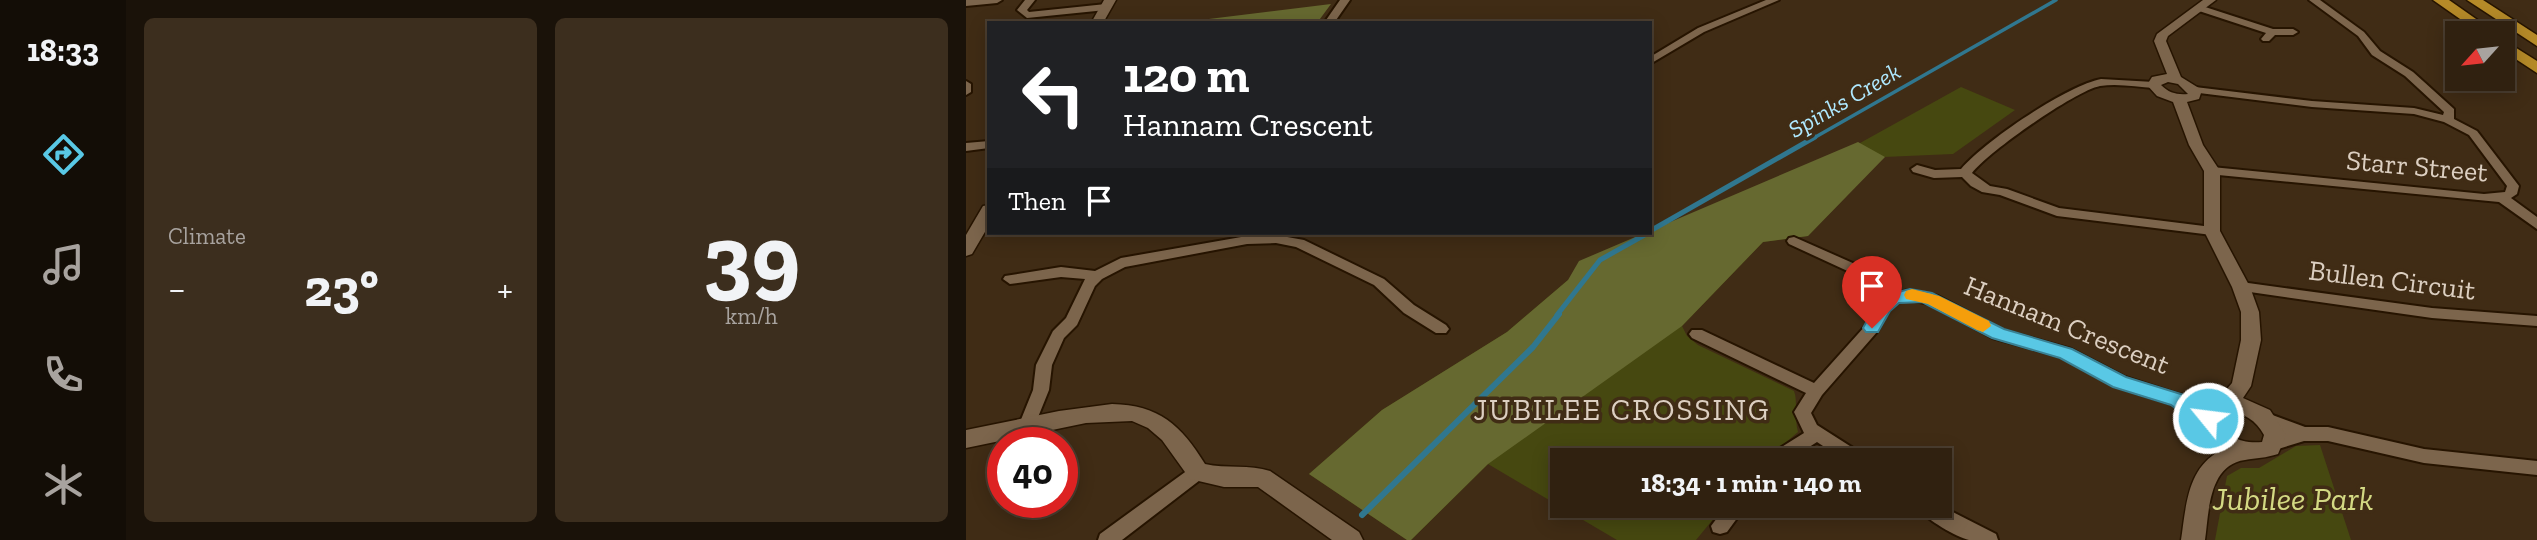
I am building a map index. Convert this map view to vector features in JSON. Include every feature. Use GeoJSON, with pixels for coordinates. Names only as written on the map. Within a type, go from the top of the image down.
{"type":"FeatureCollection","features":[{"type":"Feature","properties":{"kind":"highway"},"geometry":{"type":"LineString","coordinates":[[2441,0],[2472,21]]}},
{"type":"Feature","properties":{"kind":"highway"},"geometry":{"type":"LineString","coordinates":[[2474,0],[2537,41]]}},
{"type":"Feature","properties":{"kind":"highway"},"geometry":{"type":"LineString","coordinates":[[2515,52],[2537,68]]}},
{"type":"Feature","properties":{"kind":"street"},"geometry":{"type":"LineString","coordinates":[[966,4],[997,0]]}},
{"type":"Feature","properties":{"kind":"street"},"geometry":{"type":"LineString","coordinates":[[1030,0],[1023,10],[1027,15],[1108,4]]}},
{"type":"Feature","properties":{"kind":"street"},"geometry":{"type":"LineString","coordinates":[[1330,21],[1345,0]]}},
{"type":"Feature","properties":{"kind":"street"},"geometry":{"type":"LineString","coordinates":[[1652,60],[1701,30],[1774,0]]}},
{"type":"Feature","properties":{"kind":"street"},"geometry":{"type":"LineString","coordinates":[[2314,0],[2361,34],[2376,53],[2431,92],[2450,111],[2448,120]]}},
{"type":"Feature","properties":{"kind":"street"},"geometry":{"type":"LineString","coordinates":[[1098,21],[1108,4]]}},
{"type":"Feature","properties":{"kind":"street"},"geometry":{"type":"LineString","coordinates":[[2175,79],[2160,41],[2163,34],[2204,4],[2269,36],[2293,32]]}},
{"type":"Feature","properties":{"kind":"street"},"geometry":{"type":"LineString","coordinates":[[2175,79],[2188,83],[2195,90],[2191,98],[2179,99],[2159,92],[2154,85],[2157,80],[2175,79]]}},
{"type":"Feature","properties":{"kind":"street"},"geometry":{"type":"LineString","coordinates":[[1965,173],[1970,165],[2029,120],[2080,90],[2102,83],[2154,85]]}},
{"type":"Feature","properties":{"kind":"street"},"geometry":{"type":"LineString","coordinates":[[966,84],[966,92]]}},
{"type":"Feature","properties":{"kind":"street","name":"Starr Street"},"geometry":{"type":"LineString","coordinates":[[2195,90],[2312,104],[2414,111],[2448,120],[2473,133],[2513,186],[2511,194],[2502,198],[2212,170]]}},
{"type":"Feature","properties":{"kind":"street"},"geometry":{"type":"LineString","coordinates":[[2179,99],[2196,145],[2212,170],[2212,231],[2241,287],[2250,312],[2251,341],[2241,386],[2217,417],[2214,465],[2202,488],[2193,540]]}},
{"type":"Feature","properties":{"kind":"street"},"geometry":{"type":"LineString","coordinates":[[966,147],[987,144]]}},
{"type":"Feature","properties":{"kind":"street"},"geometry":{"type":"LineString","coordinates":[[1917,169],[1934,174],[1965,173],[1986,189],[2003,191],[2057,212],[2212,231]]}},
{"type":"Feature","properties":{"kind":"street"},"geometry":{"type":"LineString","coordinates":[[2502,198],[2528,215],[2537,225]]}},
{"type":"Feature","properties":{"kind":"street"},"geometry":{"type":"LineString","coordinates":[[966,250],[987,214]]}},
{"type":"Feature","properties":{"kind":"street"},"geometry":{"type":"LineString","coordinates":[[1026,427],[1041,390],[1044,365],[1058,335],[1072,321],[1089,284],[1121,262],[1247,240],[1299,243],[1379,282],[1409,309],[1441,329]]}},
{"type":"Feature","properties":{"kind":"street"},"geometry":{"type":"LineString","coordinates":[[1794,240],[1859,271],[1894,298],[1883,307],[1872,328],[1849,357],[1815,391],[1802,412],[1804,421],[1816,434],[1839,448]]}},
{"type":"Feature","properties":{"kind":"street"},"geometry":{"type":"LineString","coordinates":[[1010,279],[1060,272],[1097,276]]}},
{"type":"Feature","properties":{"kind":"street","name":"Bullen Circuit"},"geometry":{"type":"LineString","coordinates":[[2241,287],[2432,313],[2537,321]]}},
{"type":"Feature","properties":{"kind":"street","name":"Hannam Crescent"},"geometry":{"type":"LineString","coordinates":[[1894,298],[1910,295],[1926,297],[1998,334],[2066,353],[2120,382],[2178,400],[2217,417]]}},
{"type":"Feature","properties":{"kind":"street"},"geometry":{"type":"LineString","coordinates":[[1698,334],[1815,391]]}},
{"type":"Feature","properties":{"kind":"street"},"geometry":{"type":"LineString","coordinates":[[2241,386],[2272,428],[2274,443]]}},
{"type":"Feature","properties":{"kind":"street"},"geometry":{"type":"LineString","coordinates":[[1026,427],[1102,412],[1129,411],[1146,416],[1182,445],[1198,472],[1224,478],[1262,478],[1352,540]]}},
{"type":"Feature","properties":{"kind":"street"},"geometry":{"type":"LineString","coordinates":[[2217,417],[2261,416],[2304,434]]}},
{"type":"Feature","properties":{"kind":"street"},"geometry":{"type":"LineString","coordinates":[[2217,417],[2242,451]]}},
{"type":"Feature","properties":{"kind":"street"},"geometry":{"type":"LineString","coordinates":[[1794,448],[1816,434]]}},
{"type":"Feature","properties":{"kind":"street"},"geometry":{"type":"LineString","coordinates":[[2214,465],[2242,451],[2263,452],[2274,443],[2304,434],[2328,434],[2424,456],[2537,468]]}},
{"type":"Feature","properties":{"kind":"street"},"geometry":{"type":"LineString","coordinates":[[966,439],[987,435]]}},
{"type":"Feature","properties":{"kind":"street"},"geometry":{"type":"LineString","coordinates":[[1107,540],[1198,472]]}},
{"type":"Feature","properties":{"kind":"street"},"geometry":{"type":"LineString","coordinates":[[1720,526],[1727,518]]}},
{"type":"Feature","properties":{"kind":"street"},"geometry":{"type":"LineString","coordinates":[[1944,518],[1989,540]]}},
{"type":"Feature","properties":{"kind":"green space"},"geometry":{"type":"Polygon","coordinates":[[[1331,4],[1318,21],[1192,21],[1331,4]]]}},
{"type":"Feature","properties":{"kind":"green space"},"geometry":{"type":"Polygon","coordinates":[[[1961,87],[2015,110],[1953,154],[1884,157],[1808,236],[1763,242],[1682,326],[1687,336],[1698,345],[1794,391],[1798,432],[1779,448],[1550,448],[1550,501],[1488,464],[1411,540],[1407,540],[1309,474],[1382,410],[1507,332],[1568,280],[1591,292],[1961,87]]]}},
{"type":"Feature","properties":{"kind":"green space"},"geometry":{"type":"Polygon","coordinates":[[[1858,142],[1885,157],[1808,236],[1763,242],[1682,326],[1488,464],[1411,540],[1407,540],[1309,474],[1382,410],[1507,332],[1568,280],[1579,261],[1640,235],[1652,235],[1652,230],[1858,142]]]}},
{"type":"Feature","properties":{"kind":"green space","name":"Jubilee Park"},"geometry":{"type":"Polygon","coordinates":[[[2320,445],[2351,540],[2215,540],[2227,476],[2241,468],[2259,468],[2296,446],[2320,445]]]}},
{"type":"Feature","properties":{"kind":"green space"},"geometry":{"type":"Polygon","coordinates":[[[1580,518],[1714,518],[1696,540],[1617,540],[1580,518]]]}},
{"type":"Feature","properties":{"kind":"waterway","name":"Spinks Creek"},"geometry":{"type":"LineString","coordinates":[[1812,139],[2056,0]]}},
{"type":"Feature","properties":{"kind":"waterway","name":"Spinks Creek"},"geometry":{"type":"LineString","coordinates":[[1652,230],[1815,137]]}},
{"type":"Feature","properties":{"kind":"waterway","name":"Spinks Creek"},"geometry":{"type":"LineString","coordinates":[[1557,315],[1600,260],[1644,235]]}},
{"type":"Feature","properties":{"kind":"waterway","name":"Spinks Creek"},"geometry":{"type":"LineString","coordinates":[[1362,515],[1533,347],[1559,314]]}},
{"type":"Feature","properties":{"kind":"slow traffic"},"geometry":{"type":"LineString","coordinates":[[1912,295],[1933,300],[1983,326]]}},
{"type":"Feature","properties":{"kind":"district","name":"JUBILEE CROSSING"},"geometry":{"type":"Point","coordinates":[1622,410]}},
{"type":"Feature","properties":{"kind":"route"},"geometry":{"type":"LineString","coordinates":[[1872,328],[1888,302],[1902,296],[1919,295],[1998,334],[2066,353],[2108,377],[2178,400],[2209,424],[2208,418]]}}]}
